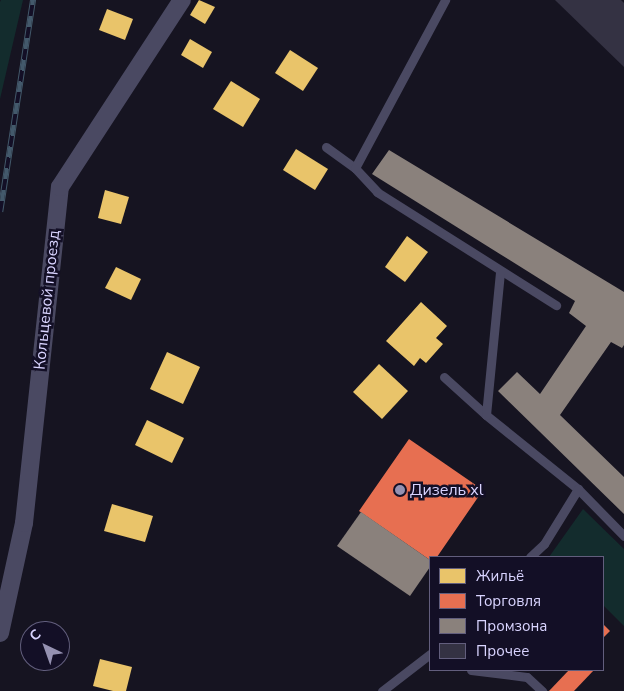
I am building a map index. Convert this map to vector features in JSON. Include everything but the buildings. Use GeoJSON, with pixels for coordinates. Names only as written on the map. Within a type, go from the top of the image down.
{"type":"FeatureCollection","features":[{"type":"Feature","properties":{"kind":"street","name":"Кольцевой проезд"},"geometry":{"type":"LineString","coordinates":[[0,633],[24,522],[60,188],[182,0]]}},
{"type":"Feature","properties":{"kind":"lane"},"geometry":{"type":"LineString","coordinates":[[355,168],[445,0]]}},
{"type":"Feature","properties":{"kind":"lane"},"geometry":{"type":"LineString","coordinates":[[326,147],[355,168],[377,192],[556,306]]}},
{"type":"Feature","properties":{"kind":"lane"},"geometry":{"type":"LineString","coordinates":[[486,415],[500,271]]}},
{"type":"Feature","properties":{"kind":"lane"},"geometry":{"type":"LineString","coordinates":[[444,377],[486,415],[578,489],[624,536]]}},
{"type":"Feature","properties":{"kind":"lane"},"geometry":{"type":"LineString","coordinates":[[531,556],[544,544],[578,489]]}},
{"type":"Feature","properties":{"kind":"lane"},"geometry":{"type":"LineString","coordinates":[[382,691],[429,655]]}},
{"type":"Feature","properties":{"kind":"lane"},"geometry":{"type":"LineString","coordinates":[[420,663],[429,664]]}},
{"type":"Feature","properties":{"kind":"lane"},"geometry":{"type":"LineString","coordinates":[[479,671],[527,677],[542,691]]}},
{"type":"Feature","properties":{"kind":"green space"},"geometry":{"type":"Polygon","coordinates":[[[1,0],[23,0],[0,99],[0,2],[1,0]]]}},
{"type":"Feature","properties":{"kind":"green space"},"geometry":{"type":"Polygon","coordinates":[[[583,509],[624,549],[624,626],[604,606],[604,556],[550,556],[583,509]]]}},
{"type":"Feature","properties":{"kind":"railway"},"geometry":{"type":"LineString","coordinates":[[0,212],[33,0]]}},
{"type":"Feature","properties":{"kind":"place","name":"Дизель xl"},"geometry":{"type":"Point","coordinates":[400,490]}}]}
